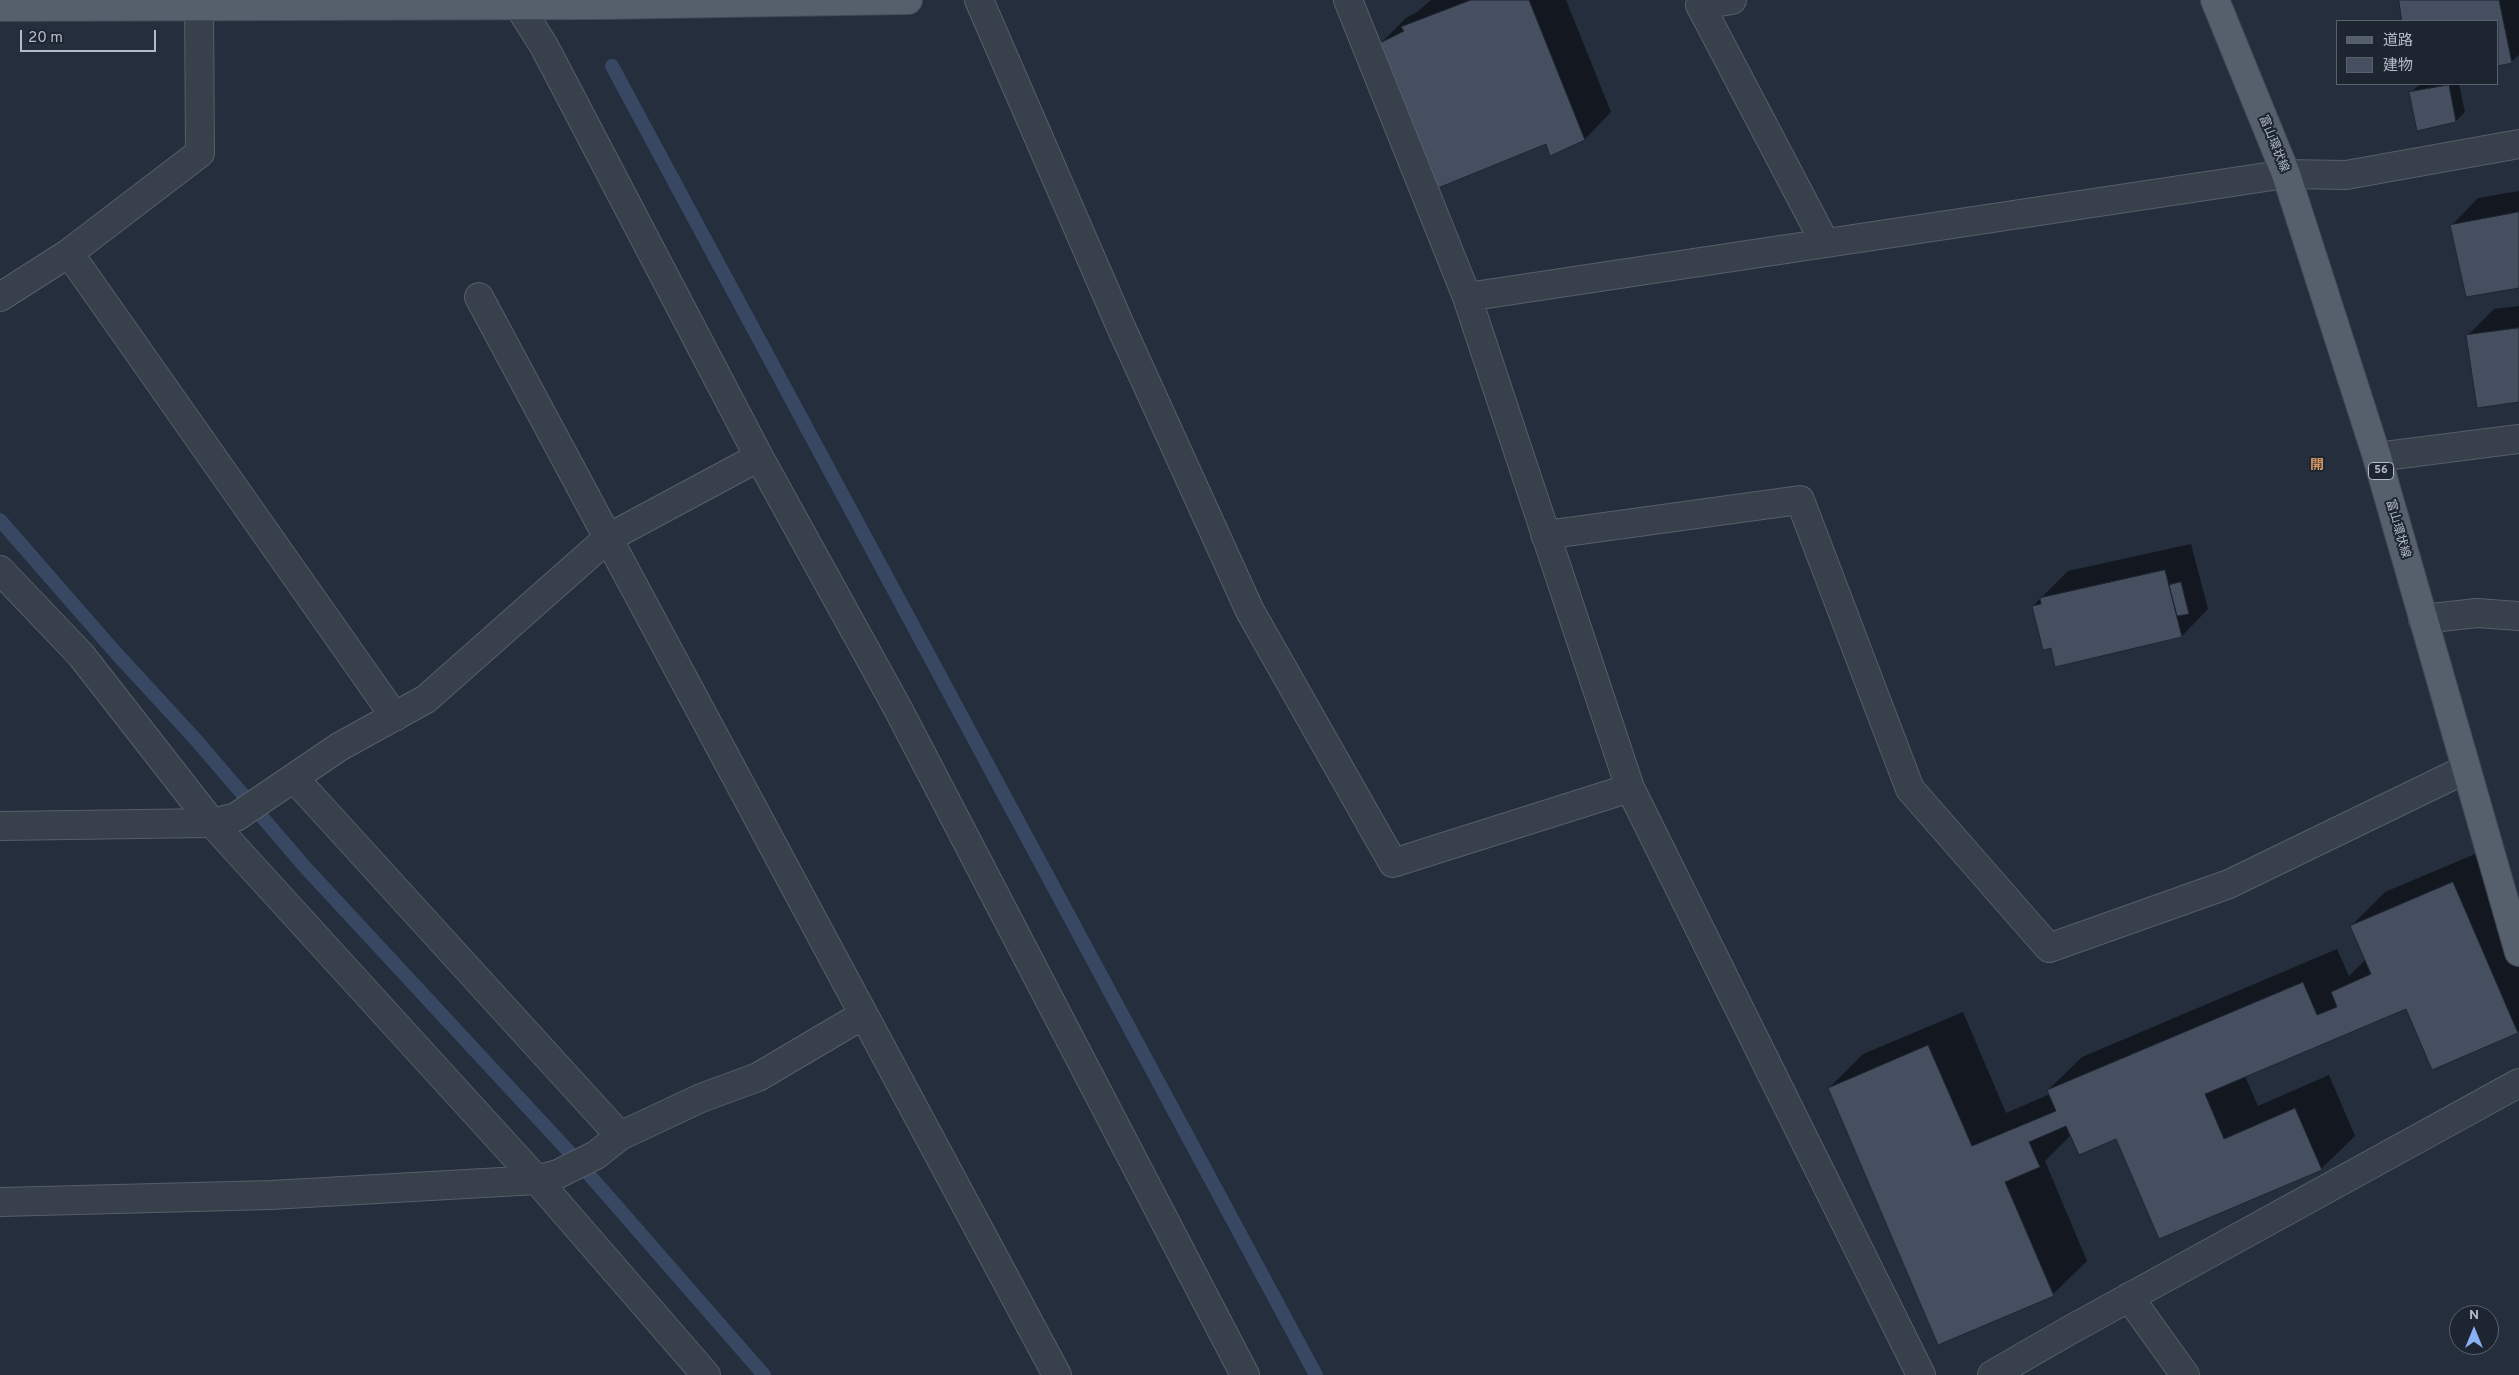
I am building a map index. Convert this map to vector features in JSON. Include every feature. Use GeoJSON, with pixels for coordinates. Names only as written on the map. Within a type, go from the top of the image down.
{"type":"FeatureCollection","features":[{"type":"Feature","properties":{"kind":"main road"},"geometry":{"type":"LineString","coordinates":[[0,6],[199,2],[908,0]]}},
{"type":"Feature","properties":{"kind":"main road","name":"富山環状線"},"geometry":{"type":"LineString","coordinates":[[2215,0],[2286,174],[2376,457],[2519,952]]}},
{"type":"Feature","properties":{"kind":"street"},"geometry":{"type":"LineString","coordinates":[[979,0],[1120,325],[1250,611],[1393,863],[1630,788]]}},
{"type":"Feature","properties":{"kind":"street"},"geometry":{"type":"LineString","coordinates":[[1348,0],[1467,298],[1544,535],[1630,788],[1921,1375]]}},
{"type":"Feature","properties":{"kind":"street"},"geometry":{"type":"LineString","coordinates":[[1732,0],[1700,5],[1825,243]]}},
{"type":"Feature","properties":{"kind":"street"},"geometry":{"type":"LineString","coordinates":[[0,297],[68,253],[200,153],[199,2]]}},
{"type":"Feature","properties":{"kind":"street"},"geometry":{"type":"LineString","coordinates":[[516,2],[544,46],[759,457],[898,708],[1245,1375]]}},
{"type":"Feature","properties":{"kind":"street"},"geometry":{"type":"LineString","coordinates":[[1467,298],[2286,174],[2346,175],[2519,144]]}},
{"type":"Feature","properties":{"kind":"street"},"geometry":{"type":"LineString","coordinates":[[68,253],[394,716]]}},
{"type":"Feature","properties":{"kind":"street"},"geometry":{"type":"LineString","coordinates":[[479,298],[1057,1375]]}},
{"type":"Feature","properties":{"kind":"street"},"geometry":{"type":"LineString","coordinates":[[2376,457],[2519,439]]}},
{"type":"Feature","properties":{"kind":"street"},"geometry":{"type":"LineString","coordinates":[[0,826],[212,823],[236,817],[339,747],[426,699],[608,538],[759,457]]}},
{"type":"Feature","properties":{"kind":"street"},"geometry":{"type":"LineString","coordinates":[[1544,535],[1800,500],[1910,788],[2049,948],[2229,884],[2466,769]]}},
{"type":"Feature","properties":{"kind":"street"},"geometry":{"type":"LineString","coordinates":[[0,570],[81,655],[212,823],[537,1180],[706,1375]]}},
{"type":"Feature","properties":{"kind":"street"},"geometry":{"type":"LineString","coordinates":[[2423,619],[2477,613],[2519,616]]}},
{"type":"Feature","properties":{"kind":"street"},"geometry":{"type":"LineString","coordinates":[[294,778],[620,1136]]}},
{"type":"Feature","properties":{"kind":"street"},"geometry":{"type":"LineString","coordinates":[[0,1202],[271,1196],[537,1180],[558,1174],[596,1155],[620,1136],[701,1098],[758,1076],[863,1015]]}},
{"type":"Feature","properties":{"kind":"street"},"geometry":{"type":"LineString","coordinates":[[1992,1375],[2129,1297],[2519,1083]]}},
{"type":"Feature","properties":{"kind":"street"},"geometry":{"type":"LineString","coordinates":[[2129,1297],[2185,1375]]}},
{"type":"Feature","properties":{"kind":"building"},"geometry":{"type":"Polygon","coordinates":[[[1471,0],[1529,0],[1585,140],[1550,156],[1546,144],[1438,188],[1378,44],[1404,31],[1401,27],[1471,0]]]}},
{"type":"Feature","properties":{"kind":"building"},"geometry":{"type":"Polygon","coordinates":[[[2399,0],[2499,0],[2512,63],[2499,66],[2499,20],[2402,20],[2399,0]]]}},
{"type":"Feature","properties":{"kind":"building"},"geometry":{"type":"Polygon","coordinates":[[[2449,85],[2456,122],[2417,131],[2409,92],[2449,85]]]}},
{"type":"Feature","properties":{"kind":"building"},"geometry":{"type":"Polygon","coordinates":[[[2519,212],[2519,288],[2466,297],[2450,225],[2519,212]]]}},
{"type":"Feature","properties":{"kind":"building"},"geometry":{"type":"Polygon","coordinates":[[[2519,328],[2519,402],[2477,408],[2466,335],[2519,328]]]}},
{"type":"Feature","properties":{"kind":"building"},"geometry":{"type":"Polygon","coordinates":[[[2165,570],[2182,637],[2055,667],[2051,648],[2043,650],[2032,606],[2041,604],[2040,598],[2165,570]]]}},
{"type":"Feature","properties":{"kind":"building"},"geometry":{"type":"Polygon","coordinates":[[[2181,582],[2189,614],[2177,616],[2169,585],[2181,582]]]}},
{"type":"Feature","properties":{"kind":"building"},"geometry":{"type":"Polygon","coordinates":[[[2453,882],[2518,1033],[2432,1070],[2406,1009],[2205,1094],[2224,1139],[2295,1108],[2322,1170],[2159,1239],[2116,1139],[2079,1155],[2066,1126],[2029,1142],[2040,1167],[2005,1182],[2054,1296],[1938,1345],[1828,1088],[1928,1045],[1972,1146],[2056,1111],[2047,1090],[2303,982],[2317,1015],[2337,1007],[2331,992],[2371,974],[2350,926],[2453,882]]]}},
{"type":"Feature","properties":{"kind":"waterway"},"geometry":{"type":"LineString","coordinates":[[612,66],[1316,1375]]}},
{"type":"Feature","properties":{"kind":"waterway"},"geometry":{"type":"LineString","coordinates":[[0,520],[116,653],[197,741],[305,867],[572,1155],[764,1375]]}},
{"type":"Feature","properties":{"kind":"district","name":"開"},"geometry":{"type":"Point","coordinates":[2317,466]}}]}
